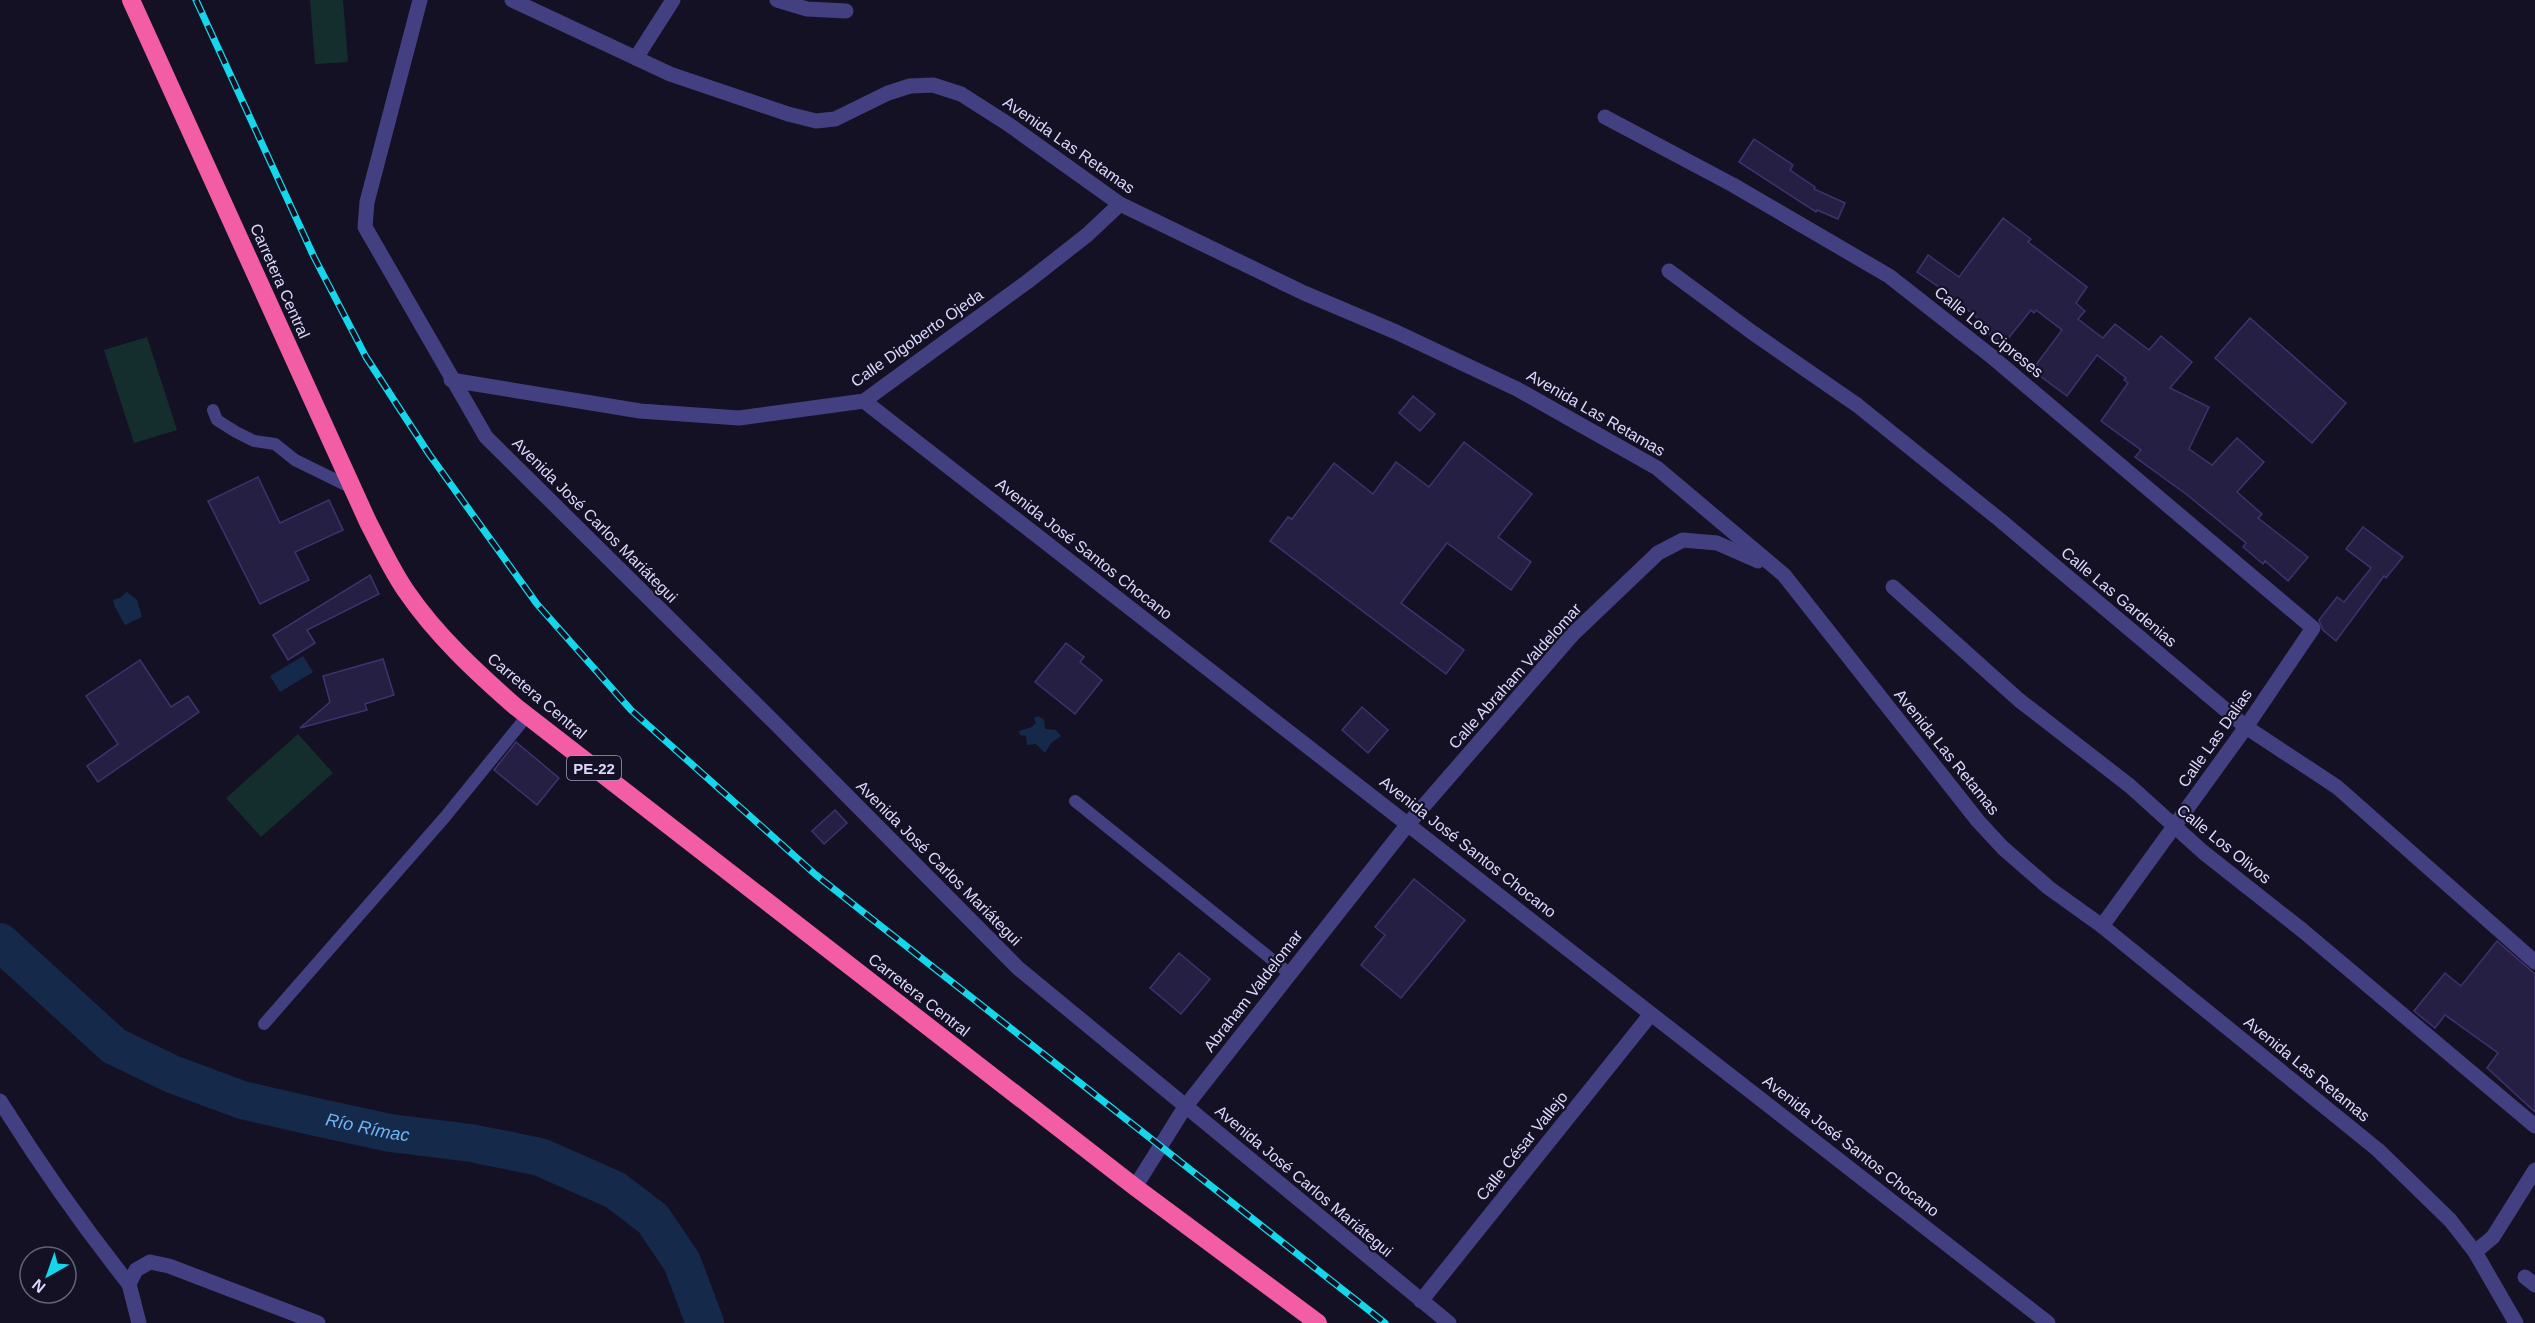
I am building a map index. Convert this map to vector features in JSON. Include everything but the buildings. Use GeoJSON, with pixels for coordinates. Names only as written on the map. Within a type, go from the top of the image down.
{"type":"FeatureCollection","features":[{"type":"Feature","properties":{"kind":"highway","name":"Carretera Central"},"geometry":{"type":"LineString","coordinates":[[131,0],[368,522],[405,590],[439,633],[478,674],[527,716],[1135,1187],[1318,1323]]}},
{"type":"Feature","properties":{"kind":"street","name":"Avenida José Carlos Mariátegui"},"geometry":{"type":"LineString","coordinates":[[420,0],[367,202],[365,226],[451,380],[486,437],[1018,968],[1449,1323]]}},
{"type":"Feature","properties":{"kind":"street","name":"Avenida Las Retamas"},"geometry":{"type":"LineString","coordinates":[[512,0],[681,77],[788,114],[816,121],[836,119],[888,93],[910,86],[933,85],[961,94],[1008,124],[1120,204],[1304,293],[1396,332],[1517,389],[1657,468],[1784,575],[1978,821],[2003,848],[2049,888],[2102,926],[2378,1150],[2450,1220],[2475,1252],[2516,1323]]}},
{"type":"Feature","properties":{"kind":"street"},"geometry":{"type":"LineString","coordinates":[[636,58],[673,0]]}},
{"type":"Feature","properties":{"kind":"street"},"geometry":{"type":"LineString","coordinates":[[777,0],[807,9],[846,11]]}},
{"type":"Feature","properties":{"kind":"street","name":"Calle Los Cipreses"},"geometry":{"type":"LineString","coordinates":[[1605,117],[1733,185],[1889,276],[1991,356],[2313,628]]}},
{"type":"Feature","properties":{"kind":"street","name":"Calle Digoberto Ojeda"},"geometry":{"type":"LineString","coordinates":[[451,380],[640,411],[738,418],[864,401],[1027,282],[1087,235],[1120,204]]}},
{"type":"Feature","properties":{"kind":"street","name":"Calle Las Gardenias"},"geometry":{"type":"LineString","coordinates":[[1669,271],[1857,405],[2000,520],[2246,727],[2337,787],[2535,962]]}},
{"type":"Feature","properties":{"kind":"street","name":"Avenida José Santos Chocano"},"geometry":{"type":"LineString","coordinates":[[864,401],[2048,1323]]}},
{"type":"Feature","properties":{"kind":"street","name":"Calle Abraham Valdelomar"},"geometry":{"type":"LineString","coordinates":[[1408,824],[1573,634],[1658,553],[1683,540],[1717,543],[1745,554],[1784,575]]}},
{"type":"Feature","properties":{"kind":"street","name":"Calle Los Olivos"},"geometry":{"type":"LineString","coordinates":[[1893,587],[2019,700],[2130,786],[2174,827],[2302,930],[2535,1126]]}},
{"type":"Feature","properties":{"kind":"street","name":"Calle Las Dalias"},"geometry":{"type":"LineString","coordinates":[[2102,926],[2246,727],[2313,628]]}},
{"type":"Feature","properties":{"kind":"street","name":"Abraham Valdelomar"},"geometry":{"type":"LineString","coordinates":[[1135,1187],[1185,1107],[1408,824]]}},
{"type":"Feature","properties":{"kind":"street","name":"Calle César Vallejo"},"geometry":{"type":"LineString","coordinates":[[1420,1301],[1651,1014]]}},
{"type":"Feature","properties":{"kind":"street"},"geometry":{"type":"LineString","coordinates":[[0,1101],[39,1164],[129,1284],[139,1323]]}},
{"type":"Feature","properties":{"kind":"street"},"geometry":{"type":"LineString","coordinates":[[2475,1252],[2493,1237],[2535,1170]]}},
{"type":"Feature","properties":{"kind":"street"},"geometry":{"type":"LineString","coordinates":[[129,1284],[136,1270],[150,1262],[169,1266],[318,1323]]}},
{"type":"Feature","properties":{"kind":"lane"},"geometry":{"type":"LineString","coordinates":[[213,410],[217,420],[236,432],[254,441],[275,444],[296,460],[352,488]]}},
{"type":"Feature","properties":{"kind":"lane"},"geometry":{"type":"LineString","coordinates":[[264,1024],[445,817],[527,716]]}},
{"type":"Feature","properties":{"kind":"lane"},"geometry":{"type":"LineString","coordinates":[[1075,801],[1290,974]]}},
{"type":"Feature","properties":{"kind":"green space"},"geometry":{"type":"Polygon","coordinates":[[[310,0],[343,0],[348,62],[315,64],[310,0]]]}},
{"type":"Feature","properties":{"kind":"green space"},"geometry":{"type":"Polygon","coordinates":[[[147,337],[177,430],[134,443],[104,350],[147,337]]]}},
{"type":"Feature","properties":{"kind":"green space"},"geometry":{"type":"Polygon","coordinates":[[[298,734],[333,773],[261,837],[226,798],[298,734]]]}},
{"type":"Feature","properties":{"kind":"water"},"geometry":{"type":"Polygon","coordinates":[[[127,592],[137,600],[142,617],[125,625],[113,600],[127,592]]]}},
{"type":"Feature","properties":{"kind":"water"},"geometry":{"type":"Polygon","coordinates":[[[303,656],[313,672],[280,692],[270,676],[303,656]]]}},
{"type":"Feature","properties":{"kind":"water"},"geometry":{"type":"Polygon","coordinates":[[[1038,716],[1044,720],[1045,729],[1056,730],[1061,736],[1051,743],[1045,753],[1036,744],[1027,745],[1026,736],[1020,735],[1019,731],[1032,727],[1036,723],[1034,718],[1038,716]]]}},
{"type":"Feature","properties":{"kind":"waterway","name":"Río Rímac"},"geometry":{"type":"LineString","coordinates":[[0,942],[114,1046],[172,1074],[242,1100],[316,1117],[390,1133],[471,1143],[540,1157],[615,1190],[653,1219],[682,1262],[705,1323]]}},
{"type":"Feature","properties":{"kind":"railway"},"geometry":{"type":"LineString","coordinates":[[196,0],[314,257],[366,357],[429,454],[537,604],[631,710],[816,875],[1385,1323]]}}]}
